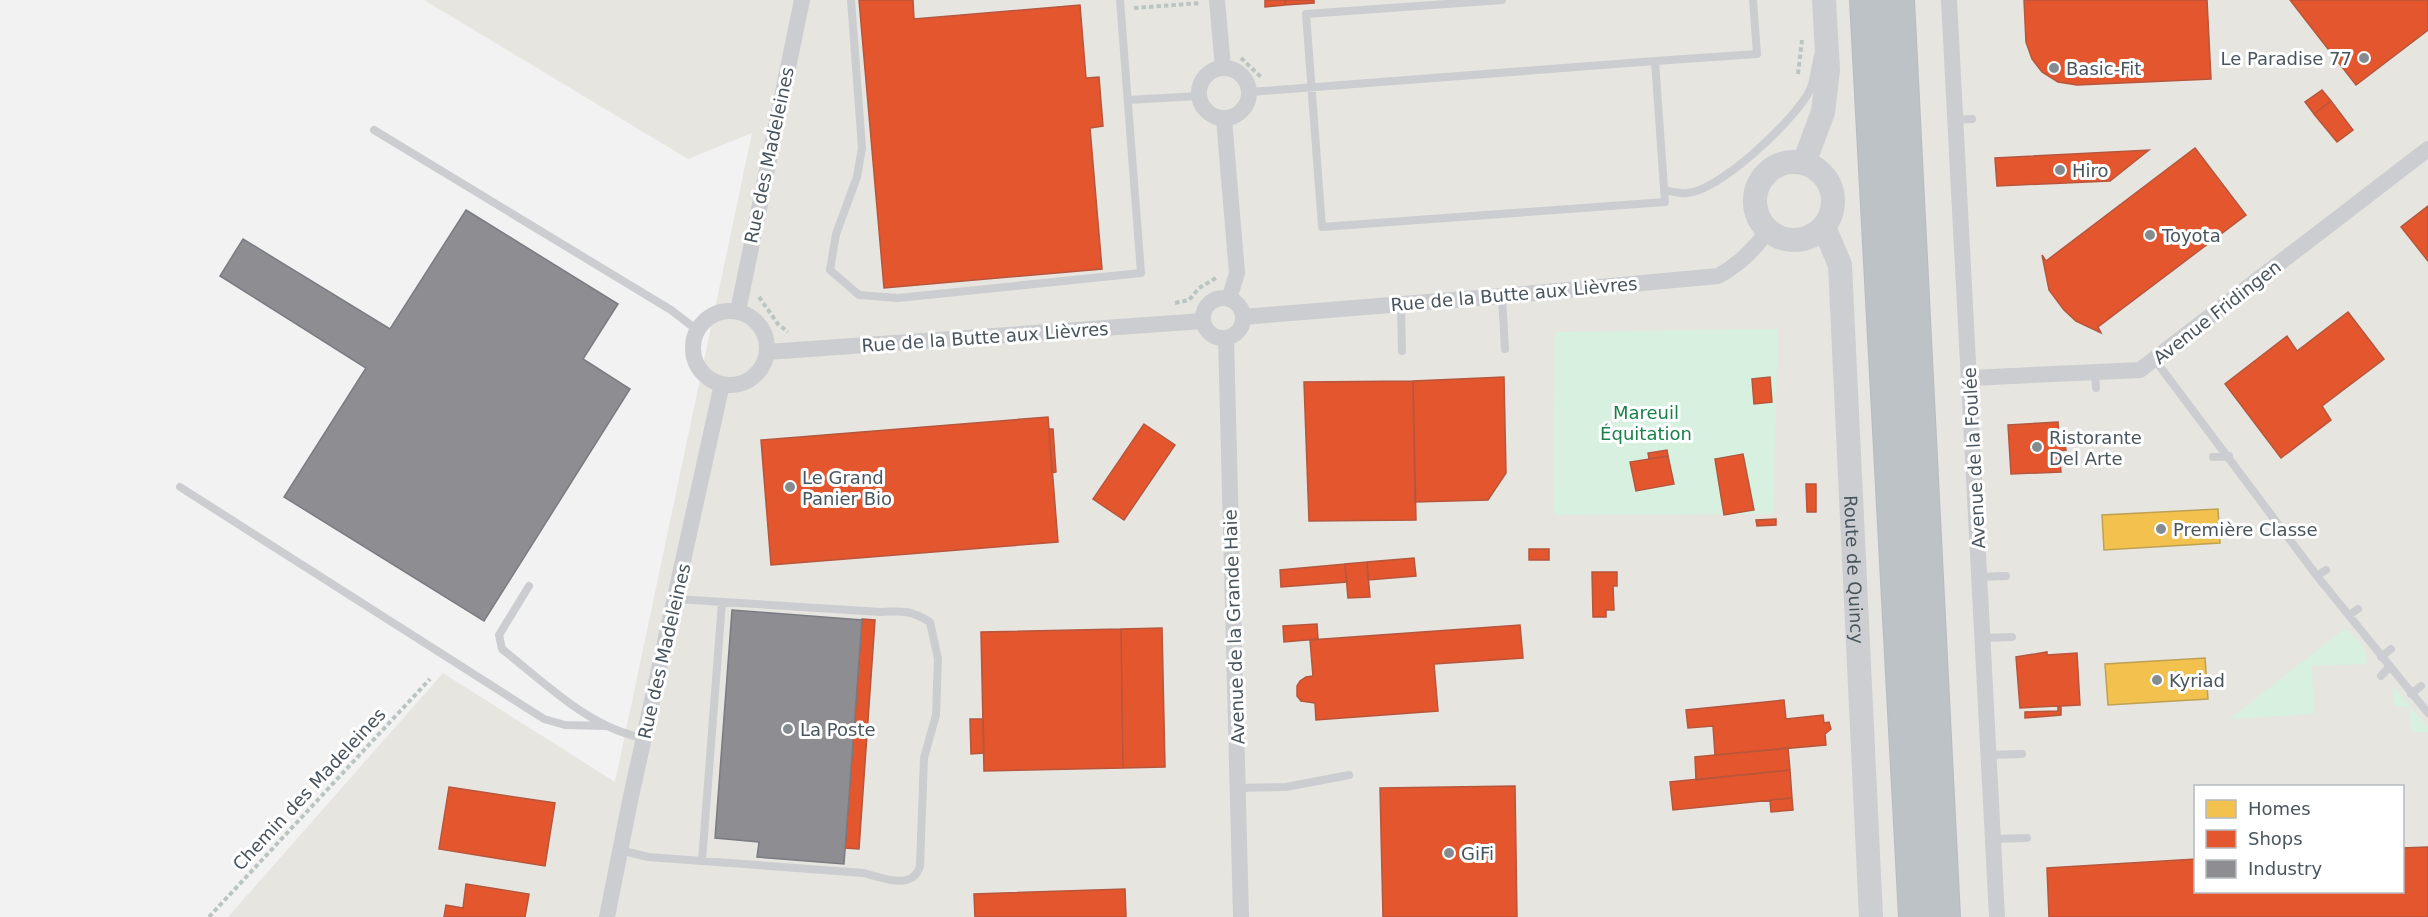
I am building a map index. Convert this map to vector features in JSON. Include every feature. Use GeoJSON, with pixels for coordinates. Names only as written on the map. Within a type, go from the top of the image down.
{"type":"FeatureCollection","features":[{"type":"Feature","properties":{"kind":"highway"},"geometry":{"type":"LineString","coordinates":[[1866,0],[1915,917]]}},
{"type":"Feature","properties":{"kind":"highway"},"geometry":{"type":"LineString","coordinates":[[1898,0],[1944,917]]}},
{"type":"Feature","properties":{"kind":"street","name":"Rue des Madeleines"},"geometry":{"type":"LineString","coordinates":[[738,311],[802,0]]}},
{"type":"Feature","properties":{"kind":"street","name":"Avenue de la Foulée"},"geometry":{"type":"LineString","coordinates":[[1949,0],[1963,119],[1970,378],[1997,917]]}},
{"type":"Feature","properties":{"kind":"street"},"geometry":{"type":"LineString","coordinates":[[1217,1],[1223,68]]}},
{"type":"Feature","properties":{"kind":"street"},"geometry":{"type":"LineString","coordinates":[[1804,163],[1823,112],[1828,69],[1818,19]]}},
{"type":"Feature","properties":{"kind":"street"},"geometry":{"type":"LineString","coordinates":[[1223,68],[1231,69],[1244,77],[1250,92],[1245,108],[1240,114],[1224,119],[1217,118],[1204,110],[1199,96],[1199,90],[1205,77],[1210,72],[1223,68]]}},
{"type":"Feature","properties":{"kind":"street"},"geometry":{"type":"LineString","coordinates":[[1224,119],[1237,273],[1229,299]]}},
{"type":"Feature","properties":{"kind":"street","name":"Avenue Fridingen"},"geometry":{"type":"LineString","coordinates":[[1970,378],[2096,380],[2140,370],[2428,149]]}},
{"type":"Feature","properties":{"kind":"street"},"geometry":{"type":"LineString","coordinates":[[1791,162],[1804,163],[1816,169],[1826,178],[1832,189],[1834,202],[1831,215],[1824,227],[1809,237],[1791,240],[1768,231],[1760,221],[1755,208],[1755,195],[1759,183],[1767,172],[1778,165],[1791,162]]}},
{"type":"Feature","properties":{"kind":"street","name":"Route de Quincy"},"geometry":{"type":"LineString","coordinates":[[1824,227],[1840,265],[1871,917]]}},
{"type":"Feature","properties":{"kind":"street","name":"Rue de la Butte aux Lièvres"},"geometry":{"type":"LineString","coordinates":[[1243,317],[1718,276],[1749,255],[1768,231]]}},
{"type":"Feature","properties":{"kind":"street"},"geometry":{"type":"LineString","coordinates":[[1216,299],[1229,299],[1239,306],[1243,317],[1240,328],[1232,336],[1226,338],[1220,338],[1208,332],[1203,321],[1206,308],[1216,299]]}},
{"type":"Feature","properties":{"kind":"street"},"geometry":{"type":"LineString","coordinates":[[726,310],[738,311],[757,322],[767,341],[767,352],[764,364],[746,382],[734,385],[722,384],[711,380],[696,363],[693,341],[704,320],[726,310]]}},
{"type":"Feature","properties":{"kind":"street","name":"Rue de la Butte aux Lièvres"},"geometry":{"type":"LineString","coordinates":[[767,352],[1203,321]]}},
{"type":"Feature","properties":{"kind":"street","name":"Avenue de la Grande Haie"},"geometry":{"type":"LineString","coordinates":[[1226,338],[1241,917]]}},
{"type":"Feature","properties":{"kind":"street","name":"Rue des Madeleines"},"geometry":{"type":"LineString","coordinates":[[607,917],[722,384]]}},
{"type":"Feature","properties":{"kind":"lane"},"geometry":{"type":"LineString","coordinates":[[851,0],[862,148],[857,177],[836,234],[830,270],[859,295],[898,298],[1141,273],[1120,4]]}},
{"type":"Feature","properties":{"kind":"lane"},"geometry":{"type":"LineString","coordinates":[[1502,0],[1306,14],[1322,227],[1665,202],[1655,61]]}},
{"type":"Feature","properties":{"kind":"lane"},"geometry":{"type":"LineString","coordinates":[[1250,92],[1757,54],[1753,0]]}},
{"type":"Feature","properties":{"kind":"lane"},"geometry":{"type":"LineString","coordinates":[[1664,190],[1687,194],[1712,184],[1734,169],[1787,122],[1810,90],[1818,19]]}},
{"type":"Feature","properties":{"kind":"lane"},"geometry":{"type":"LineString","coordinates":[[1128,100],[1199,96]]}},
{"type":"Feature","properties":{"kind":"lane"},"geometry":{"type":"LineString","coordinates":[[374,130],[671,310],[697,330]]}},
{"type":"Feature","properties":{"kind":"lane"},"geometry":{"type":"LineString","coordinates":[[1502,296],[1505,349]]}},
{"type":"Feature","properties":{"kind":"lane"},"geometry":{"type":"LineString","coordinates":[[1401,304],[1402,351]]}},
{"type":"Feature","properties":{"kind":"lane"},"geometry":{"type":"LineString","coordinates":[[2155,360],[2287,529],[2317,576],[2428,713]]}},
{"type":"Feature","properties":{"kind":"lane"},"geometry":{"type":"LineString","coordinates":[[2213,457],[2229,456]]}},
{"type":"Feature","properties":{"kind":"lane"},"geometry":{"type":"LineString","coordinates":[[180,487],[544,719],[565,725],[606,726]]}},
{"type":"Feature","properties":{"kind":"lane"},"geometry":{"type":"LineString","coordinates":[[2317,576],[2326,570]]}},
{"type":"Feature","properties":{"kind":"lane"},"geometry":{"type":"LineString","coordinates":[[1980,577],[2006,576]]}},
{"type":"Feature","properties":{"kind":"lane"},"geometry":{"type":"LineString","coordinates":[[529,586],[500,635],[501,650],[594,720],[623,734],[644,738]]}},
{"type":"Feature","properties":{"kind":"lane"},"geometry":{"type":"LineString","coordinates":[[620,850],[639,856],[864,873],[894,881],[910,880],[917,874],[920,866],[924,758],[936,715],[938,659],[930,622],[914,612],[675,599]]}},
{"type":"Feature","properties":{"kind":"lane"},"geometry":{"type":"LineString","coordinates":[[702,861],[722,602]]}},
{"type":"Feature","properties":{"kind":"lane"},"geometry":{"type":"LineString","coordinates":[[2349,615],[2358,609]]}},
{"type":"Feature","properties":{"kind":"lane"},"geometry":{"type":"LineString","coordinates":[[1983,638],[2012,637]]}},
{"type":"Feature","properties":{"kind":"lane"},"geometry":{"type":"LineString","coordinates":[[2381,657],[2391,649]]}},
{"type":"Feature","properties":{"kind":"lane"},"geometry":{"type":"LineString","coordinates":[[2381,676],[2390,667]]}},
{"type":"Feature","properties":{"kind":"lane"},"geometry":{"type":"LineString","coordinates":[[2411,694],[2421,686]]}},
{"type":"Feature","properties":{"kind":"lane"},"geometry":{"type":"LineString","coordinates":[[1988,756],[2022,754]]}},
{"type":"Feature","properties":{"kind":"lane"},"geometry":{"type":"LineString","coordinates":[[1239,788],[1286,787],[1349,775]]}},
{"type":"Feature","properties":{"kind":"lane"},"geometry":{"type":"LineString","coordinates":[[1992,839],[2027,838]]}},
{"type":"Feature","properties":{"kind":"path"},"geometry":{"type":"LineString","coordinates":[[1120,4],[1217,1]]}},
{"type":"Feature","properties":{"kind":"path"},"geometry":{"type":"LineString","coordinates":[[1796,84],[1818,19]]}},
{"type":"Feature","properties":{"kind":"path"},"geometry":{"type":"LineString","coordinates":[[1172,303],[1189,300],[1199,288],[1219,276]]}},
{"type":"Feature","properties":{"kind":"path"},"geometry":{"type":"LineString","coordinates":[[757,294],[778,324],[792,334]]}},
{"type":"Feature","properties":{"kind":"path","name":"Chemin des Madeleines"},"geometry":{"type":"LineString","coordinates":[[209,917],[430,679]]}},
{"type":"Feature","properties":{"kind":"shaded area"},"geometry":{"type":"Polygon","coordinates":[[[424,0],[2428,0],[2428,917],[228,917],[443,673],[615,782],[752,133],[688,159],[424,0]]]}},
{"type":"Feature","properties":{"kind":"green space","name":"Mareuil Équitation"},"geometry":{"type":"Polygon","coordinates":[[[1778,329],[1773,514],[1554,515],[1555,332],[1778,329]]]}},
{"type":"Feature","properties":{"kind":"green space"},"geometry":{"type":"Polygon","coordinates":[[[2345,628],[2364,649],[2366,664],[2312,666],[2314,714],[2230,719],[2345,628]]]}},
{"type":"Feature","properties":{"kind":"green space"},"geometry":{"type":"Polygon","coordinates":[[[2394,687],[2428,728],[2428,732],[2411,732],[2409,707],[2394,707],[2394,687]]]}},
{"type":"Feature","properties":{"kind":"building: Homes","name":"Première Classe"},"geometry":{"type":"Polygon","coordinates":[[[2218,509],[2220,543],[2104,550],[2102,515],[2218,509]]]}},
{"type":"Feature","properties":{"kind":"building: Homes","name":"Kyriad"},"geometry":{"type":"Polygon","coordinates":[[[2205,658],[2208,699],[2108,705],[2105,664],[2205,658]]]}},
{"type":"Feature","properties":{"kind":"building: Shops"},"geometry":{"type":"Polygon","coordinates":[[[859,0],[913,0],[914,19],[1080,5],[1086,78],[1099,77],[1103,126],[1090,128],[1102,269],[884,288],[859,0]]]}},
{"type":"Feature","properties":{"kind":"building: Shops"},"geometry":{"type":"Polygon","coordinates":[[[1265,0],[1285,0],[1285,5],[1265,7],[1265,0]]]}},
{"type":"Feature","properties":{"kind":"building: Shops"},"geometry":{"type":"Polygon","coordinates":[[[1285,0],[1314,0],[1314,3],[1285,5],[1285,0]]]}},
{"type":"Feature","properties":{"kind":"building: Shops"},"geometry":{"type":"Polygon","coordinates":[[[2024,0],[2207,0],[2211,79],[2077,85],[2058,82],[2042,72],[2032,59],[2026,42],[2024,0]]]}},
{"type":"Feature","properties":{"kind":"building: Shops","name":"Le Paradise 77"},"geometry":{"type":"Polygon","coordinates":[[[2290,0],[2428,0],[2428,30],[2356,85],[2290,0]]]}},
{"type":"Feature","properties":{"kind":"building: Shops"},"geometry":{"type":"Polygon","coordinates":[[[2322,90],[2331,101],[2314,114],[2305,102],[2322,90]]]}},
{"type":"Feature","properties":{"kind":"building: Shops"},"geometry":{"type":"Polygon","coordinates":[[[2331,101],[2353,130],[2337,142],[2314,114],[2331,101]]]}},
{"type":"Feature","properties":{"kind":"building: Shops","name":"Toyota"},"geometry":{"type":"Polygon","coordinates":[[[2195,148],[2246,215],[2098,327],[2101,333],[2076,321],[2064,310],[2049,290],[2042,255],[2046,261],[2195,148]]]}},
{"type":"Feature","properties":{"kind":"building: Shops","name":"Hiro"},"geometry":{"type":"Polygon","coordinates":[[[2149,150],[2110,181],[1997,186],[1995,158],[2149,150]]]}},
{"type":"Feature","properties":{"kind":"building: Shops"},"geometry":{"type":"Polygon","coordinates":[[[2428,206],[2428,261],[2401,227],[2428,206]]]}},
{"type":"Feature","properties":{"kind":"building: Shops"},"geometry":{"type":"Polygon","coordinates":[[[2348,312],[2384,359],[2322,406],[2331,420],[2281,458],[2225,384],[2287,336],[2297,351],[2348,312]]]}},
{"type":"Feature","properties":{"kind":"building: Shops"},"geometry":{"type":"Polygon","coordinates":[[[1504,377],[1506,473],[1488,500],[1415,502],[1413,381],[1504,377]]]}},
{"type":"Feature","properties":{"kind":"building: Shops"},"geometry":{"type":"Polygon","coordinates":[[[1770,377],[1772,402],[1754,404],[1752,379],[1770,377]]]}},
{"type":"Feature","properties":{"kind":"building: Shops"},"geometry":{"type":"Polygon","coordinates":[[[1413,381],[1416,520],[1309,521],[1304,382],[1413,381]]]}},
{"type":"Feature","properties":{"kind":"building: Shops"},"geometry":{"type":"Polygon","coordinates":[[[1048,417],[1058,542],[771,565],[761,440],[1048,417]]]}},
{"type":"Feature","properties":{"kind":"building: Shops","name":"Ristorante Del Arte"},"geometry":{"type":"Polygon","coordinates":[[[2058,422],[2059,444],[2065,444],[2066,450],[2059,451],[2061,472],[2011,474],[2008,425],[2058,422]]]}},
{"type":"Feature","properties":{"kind":"building: Shops"},"geometry":{"type":"Polygon","coordinates":[[[1144,424],[1175,445],[1124,520],[1093,499],[1144,424]]]}},
{"type":"Feature","properties":{"kind":"building: Shops"},"geometry":{"type":"Polygon","coordinates":[[[1049,429],[1053,429],[1056,472],[1052,473],[1049,429]]]}},
{"type":"Feature","properties":{"kind":"building: Shops"},"geometry":{"type":"Polygon","coordinates":[[[1667,450],[1668,456],[1649,459],[1648,453],[1667,450]]]}},
{"type":"Feature","properties":{"kind":"building: Shops"},"geometry":{"type":"Polygon","coordinates":[[[1743,454],[1754,510],[1724,515],[1715,459],[1743,454]]]}},
{"type":"Feature","properties":{"kind":"building: Shops"},"geometry":{"type":"Polygon","coordinates":[[[1668,456],[1674,484],[1636,491],[1630,462],[1668,456]]]}},
{"type":"Feature","properties":{"kind":"building: Shops"},"geometry":{"type":"Polygon","coordinates":[[[1806,484],[1816,484],[1816,512],[1807,512],[1806,484]]]}},
{"type":"Feature","properties":{"kind":"building: Shops"},"geometry":{"type":"Polygon","coordinates":[[[1776,519],[1776,525],[1757,526],[1756,520],[1776,519]]]}},
{"type":"Feature","properties":{"kind":"building: Shops"},"geometry":{"type":"Polygon","coordinates":[[[1529,549],[1549,549],[1549,560],[1529,560],[1529,549]]]}},
{"type":"Feature","properties":{"kind":"building: Shops"},"geometry":{"type":"Polygon","coordinates":[[[1414,558],[1416,576],[1368,580],[1367,562],[1414,558]]]}},
{"type":"Feature","properties":{"kind":"building: Shops"},"geometry":{"type":"Polygon","coordinates":[[[1367,562],[1370,597],[1348,598],[1345,564],[1367,562]]]}},
{"type":"Feature","properties":{"kind":"building: Shops"},"geometry":{"type":"Polygon","coordinates":[[[1345,564],[1347,582],[1281,587],[1280,570],[1345,564]]]}},
{"type":"Feature","properties":{"kind":"building: Shops"},"geometry":{"type":"Polygon","coordinates":[[[1592,572],[1617,572],[1617,586],[1613,586],[1614,610],[1606,610],[1606,617],[1593,617],[1592,572]]]}},
{"type":"Feature","properties":{"kind":"building: Shops"},"geometry":{"type":"Polygon","coordinates":[[[862,619],[875,620],[859,849],[845,848],[862,619]]]}},
{"type":"Feature","properties":{"kind":"building: Shops"},"geometry":{"type":"Polygon","coordinates":[[[1317,624],[1318,639],[1284,642],[1283,626],[1317,624]]]}},
{"type":"Feature","properties":{"kind":"building: Shops"},"geometry":{"type":"Polygon","coordinates":[[[1520,625],[1523,658],[1434,664],[1438,711],[1316,720],[1315,703],[1301,701],[1297,696],[1297,686],[1300,681],[1313,676],[1310,640],[1520,625]]]}},
{"type":"Feature","properties":{"kind":"building: Shops"},"geometry":{"type":"Polygon","coordinates":[[[1162,628],[1165,767],[1123,768],[1121,629],[1162,628]]]}},
{"type":"Feature","properties":{"kind":"building: Shops"},"geometry":{"type":"Polygon","coordinates":[[[1121,629],[1123,768],[984,771],[981,632],[1121,629]]]}},
{"type":"Feature","properties":{"kind":"building: Shops"},"geometry":{"type":"Polygon","coordinates":[[[2047,652],[2047,655],[2077,653],[2080,705],[2061,706],[2061,715],[2025,718],[2025,712],[2058,711],[2058,706],[2020,708],[2016,657],[2047,652]]]}},
{"type":"Feature","properties":{"kind":"building: Shops"},"geometry":{"type":"Polygon","coordinates":[[[1784,700],[1786,719],[1823,715],[1824,723],[1829,722],[1831,729],[1825,734],[1826,745],[1715,755],[1713,726],[1688,728],[1686,710],[1784,700]]]}},
{"type":"Feature","properties":{"kind":"building: Shops"},"geometry":{"type":"Polygon","coordinates":[[[970,719],[983,719],[984,753],[971,754],[970,719]]]}},
{"type":"Feature","properties":{"kind":"building: Shops"},"geometry":{"type":"Polygon","coordinates":[[[1788,748],[1790,770],[1696,780],[1695,757],[1788,748]]]}},
{"type":"Feature","properties":{"kind":"building: Shops"},"geometry":{"type":"Polygon","coordinates":[[[1790,770],[1792,798],[1673,810],[1670,782],[1790,770]]]}},
{"type":"Feature","properties":{"kind":"building: Shops","name":"GiFi"},"geometry":{"type":"Polygon","coordinates":[[[1515,786],[1517,917],[1383,917],[1380,788],[1515,786]]]}},
{"type":"Feature","properties":{"kind":"building: Shops"},"geometry":{"type":"Polygon","coordinates":[[[449,787],[555,803],[545,866],[439,849],[449,787]]]}},
{"type":"Feature","properties":{"kind":"building: Shops"},"geometry":{"type":"Polygon","coordinates":[[[1792,798],[1793,810],[1771,812],[1770,800],[1792,798]]]}},
{"type":"Feature","properties":{"kind":"building: Shops"},"geometry":{"type":"Polygon","coordinates":[[[2428,847],[2428,917],[2049,917],[2047,868],[2194,859],[2194,893],[2404,893],[2404,848],[2428,847]]]}},
{"type":"Feature","properties":{"kind":"building: Shops"},"geometry":{"type":"Polygon","coordinates":[[[466,884],[529,894],[525,917],[444,917],[446,905],[463,908],[466,884]]]}},
{"type":"Feature","properties":{"kind":"building: Shops"},"geometry":{"type":"Polygon","coordinates":[[[1125,889],[1126,917],[975,917],[974,894],[1125,889]]]}},
{"type":"Feature","properties":{"kind":"building: Industry"},"geometry":{"type":"Polygon","coordinates":[[[466,210],[618,304],[583,359],[630,389],[484,621],[284,497],[366,368],[220,276],[243,239],[390,329],[466,210]]]}},
{"type":"Feature","properties":{"kind":"building: Industry","name":"La Poste"},"geometry":{"type":"Polygon","coordinates":[[[732,610],[862,620],[844,864],[757,857],[759,842],[715,838],[732,610]]]}},
{"type":"Feature","properties":{"kind":"place","name":"Le Paradise 77"},"geometry":{"type":"Point","coordinates":[2364,58]}},
{"type":"Feature","properties":{"kind":"place","name":"Basic-Fit"},"geometry":{"type":"Point","coordinates":[2054,68]}},
{"type":"Feature","properties":{"kind":"place","name":"Hiro"},"geometry":{"type":"Point","coordinates":[2060,170]}},
{"type":"Feature","properties":{"kind":"place","name":"Toyota"},"geometry":{"type":"Point","coordinates":[2150,235]}},
{"type":"Feature","properties":{"kind":"place","name":"Ristorante Del Arte"},"geometry":{"type":"Point","coordinates":[2037,447]}},
{"type":"Feature","properties":{"kind":"place","name":"Le Grand Panier Bio"},"geometry":{"type":"Point","coordinates":[790,487]}},
{"type":"Feature","properties":{"kind":"place","name":"Première Classe"},"geometry":{"type":"Point","coordinates":[2161,529]}},
{"type":"Feature","properties":{"kind":"place","name":"Kyriad"},"geometry":{"type":"Point","coordinates":[2157,680]}},
{"type":"Feature","properties":{"kind":"place","name":"La Poste"},"geometry":{"type":"Point","coordinates":[788,729]}},
{"type":"Feature","properties":{"kind":"place","name":"GiFi"},"geometry":{"type":"Point","coordinates":[1449,853]}}]}
